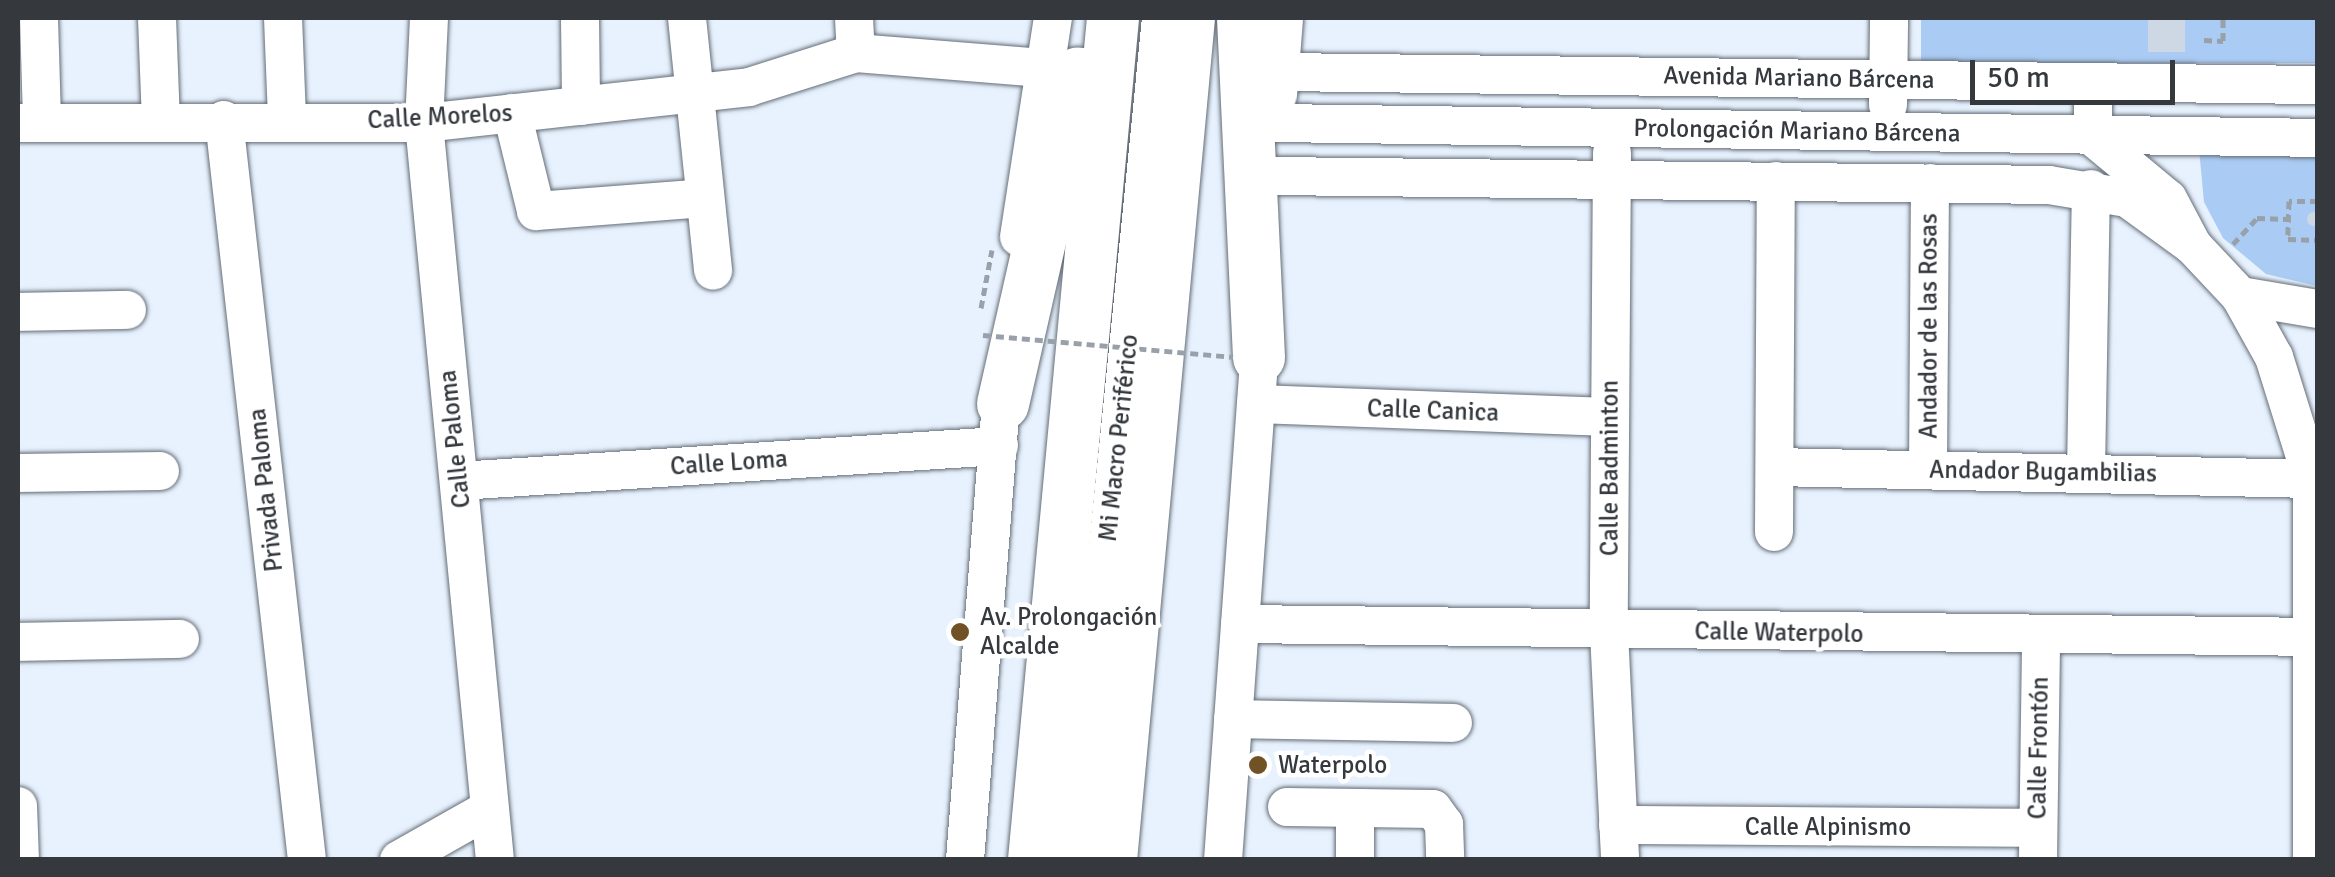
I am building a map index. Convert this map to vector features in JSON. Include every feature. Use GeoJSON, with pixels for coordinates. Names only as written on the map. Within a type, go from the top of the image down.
{"type":"FeatureCollection","features":[{"type":"Feature","properties":{"kind":"highway"},"geometry":{"type":"LineString","coordinates":[[1001,425],[1089,18]]}},
{"type":"Feature","properties":{"kind":"highway"},"geometry":{"type":"LineString","coordinates":[[1034,860],[1113,18]]}},
{"type":"Feature","properties":{"kind":"highway"},"geometry":{"type":"LineString","coordinates":[[1110,860],[1189,18]]}},
{"type":"Feature","properties":{"kind":"highway"},"geometry":{"type":"LineString","coordinates":[[1243,18],[1249,373]]}},
{"type":"Feature","properties":{"kind":"street"},"geometry":{"type":"LineString","coordinates":[[30,122],[39,18]]}},
{"type":"Feature","properties":{"kind":"street"},"geometry":{"type":"LineString","coordinates":[[157,18],[161,120]]}},
{"type":"Feature","properties":{"kind":"street"},"geometry":{"type":"LineString","coordinates":[[283,18],[286,119]]}},
{"type":"Feature","properties":{"kind":"street","name":"Calle Paloma"},"geometry":{"type":"LineString","coordinates":[[429,18],[424,122],[495,860]]}},
{"type":"Feature","properties":{"kind":"street"},"geometry":{"type":"LineString","coordinates":[[580,18],[580,106]]}},
{"type":"Feature","properties":{"kind":"street"},"geometry":{"type":"LineString","coordinates":[[687,18],[713,270]]}},
{"type":"Feature","properties":{"kind":"street"},"geometry":{"type":"LineString","coordinates":[[965,860],[1001,425],[1042,68],[1052,18]]}},
{"type":"Feature","properties":{"kind":"street","name":"Mi Macro Periférico"},"geometry":{"type":"LineString","coordinates":[[1062,860],[1139,18]]}},
{"type":"Feature","properties":{"kind":"street","name":"Mi Macro Periférico"},"geometry":{"type":"LineString","coordinates":[[1077,860],[1162,18]]}},
{"type":"Feature","properties":{"kind":"street"},"geometry":{"type":"LineString","coordinates":[[1223,860],[1240,624],[1249,373],[1272,176],[1284,18]]}},
{"type":"Feature","properties":{"kind":"street"},"geometry":{"type":"LineString","coordinates":[[1888,182],[1889,18]]}},
{"type":"Feature","properties":{"kind":"street","name":"Calle Morelos"},"geometry":{"type":"LineString","coordinates":[[30,122],[424,122],[692,95],[854,35],[1042,68]]}},
{"type":"Feature","properties":{"kind":"street","name":"Avenida Mariano Bárcena"},"geometry":{"type":"LineString","coordinates":[[1280,72],[2318,85]]}},
{"type":"Feature","properties":{"kind":"street","name":"Calle Badminton"},"geometry":{"type":"LineString","coordinates":[[1613,76],[1609,632],[1619,842]]}},
{"type":"Feature","properties":{"kind":"street"},"geometry":{"type":"LineString","coordinates":[[2093,82],[2093,137],[2168,199],[2193,246],[2240,296],[2274,358],[2315,470],[2312,860]]}},
{"type":"Feature","properties":{"kind":"street"},"geometry":{"type":"LineString","coordinates":[[512,114],[536,211],[704,198]]}},
{"type":"Feature","properties":{"kind":"street","name":"Privada Paloma"},"geometry":{"type":"LineString","coordinates":[[224,120],[307,860]]}},
{"type":"Feature","properties":{"kind":"street","name":"Prolongación Mariano Bárcena"},"geometry":{"type":"LineString","coordinates":[[1276,123],[2318,138]]}},
{"type":"Feature","properties":{"kind":"street","name":"Prolongación Mariano Bárcena"},"geometry":{"type":"LineString","coordinates":[[1272,176],[1888,182],[2091,189],[2127,198],[2193,246]]}},
{"type":"Feature","properties":{"kind":"street"},"geometry":{"type":"LineString","coordinates":[[1774,532],[1776,182]]}},
{"type":"Feature","properties":{"kind":"street","name":"Andador de las Rosas"},"geometry":{"type":"LineString","coordinates":[[1928,470],[1930,183]]}},
{"type":"Feature","properties":{"kind":"street"},"geometry":{"type":"LineString","coordinates":[[2086,472],[2091,189]]}},
{"type":"Feature","properties":{"kind":"street"},"geometry":{"type":"LineString","coordinates":[[2240,296],[2318,308]]}},
{"type":"Feature","properties":{"kind":"street"},"geometry":{"type":"LineString","coordinates":[[18,312],[127,310]]}},
{"type":"Feature","properties":{"kind":"street","name":"Calle Canica"},"geometry":{"type":"LineString","coordinates":[[1249,373],[1610,417]]}},
{"type":"Feature","properties":{"kind":"street","name":"Calle Loma"},"geometry":{"type":"LineString","coordinates":[[459,481],[1001,425]]}},
{"type":"Feature","properties":{"kind":"street","name":"Andador Bugambilias"},"geometry":{"type":"LineString","coordinates":[[1775,467],[2086,472],[2315,470]]}},
{"type":"Feature","properties":{"kind":"street"},"geometry":{"type":"LineString","coordinates":[[18,473],[160,471]]}},
{"type":"Feature","properties":{"kind":"street","name":"Calle Waterpolo"},"geometry":{"type":"LineString","coordinates":[[1240,624],[1609,632],[2314,637]]}},
{"type":"Feature","properties":{"kind":"street","name":"Calle Frontón"},"geometry":{"type":"LineString","coordinates":[[2038,844],[2041,636]]}},
{"type":"Feature","properties":{"kind":"street"},"geometry":{"type":"LineString","coordinates":[[18,642],[180,640]]}},
{"type":"Feature","properties":{"kind":"street"},"geometry":{"type":"LineString","coordinates":[[1233,719],[1453,723]]}},
{"type":"Feature","properties":{"kind":"street"},"geometry":{"type":"LineString","coordinates":[[18,806],[20,860]]}},
{"type":"Feature","properties":{"kind":"street"},"geometry":{"type":"LineString","coordinates":[[1287,806],[1438,811],[1445,860]]}},
{"type":"Feature","properties":{"kind":"street"},"geometry":{"type":"LineString","coordinates":[[399,860],[489,809]]}},
{"type":"Feature","properties":{"kind":"street"},"geometry":{"type":"LineString","coordinates":[[1355,810],[1355,860]]}},
{"type":"Feature","properties":{"kind":"street","name":"Calle Alpinismo"},"geometry":{"type":"LineString","coordinates":[[1619,842],[2038,844]]}},
{"type":"Feature","properties":{"kind":"path"},"geometry":{"type":"LineString","coordinates":[[2204,40],[2222,41],[2224,18]]}},
{"type":"Feature","properties":{"kind":"path"},"geometry":{"type":"LineString","coordinates":[[2318,201],[2290,200],[2288,240],[2318,240]]}},
{"type":"Feature","properties":{"kind":"path"},"geometry":{"type":"LineString","coordinates":[[2233,244],[2257,218],[2289,218]]}},
{"type":"Feature","properties":{"kind":"path"},"geometry":{"type":"LineString","coordinates":[[983,336],[1249,373]]}},
{"type":"Feature","properties":{"kind":"shaded area"},"geometry":{"type":"Polygon","coordinates":[[[1921,18],[2317,18],[2317,63],[1921,63],[1921,18]]]}},
{"type":"Feature","properties":{"kind":"shaded area"},"geometry":{"type":"Polygon","coordinates":[[[2199,149],[2317,153],[2317,286],[2266,274],[2223,238],[2204,202],[2199,149]]]}},
{"type":"Feature","properties":{"kind":"building"},"geometry":{"type":"Polygon","coordinates":[[[2148,18],[2185,18],[2185,52],[2148,52],[2148,18]]]}},
{"type":"Feature","properties":{"kind":"building"},"geometry":{"type":"Polygon","coordinates":[[[2314,212],[2321,219],[2314,226],[2307,219],[2314,212]]]}},
{"type":"Feature","properties":{"kind":"place","name":"Av. Prolongación Alcalde"},"geometry":{"type":"Point","coordinates":[960,632]}},
{"type":"Feature","properties":{"kind":"place","name":"Waterpolo"},"geometry":{"type":"Point","coordinates":[1258,765]}}]}
